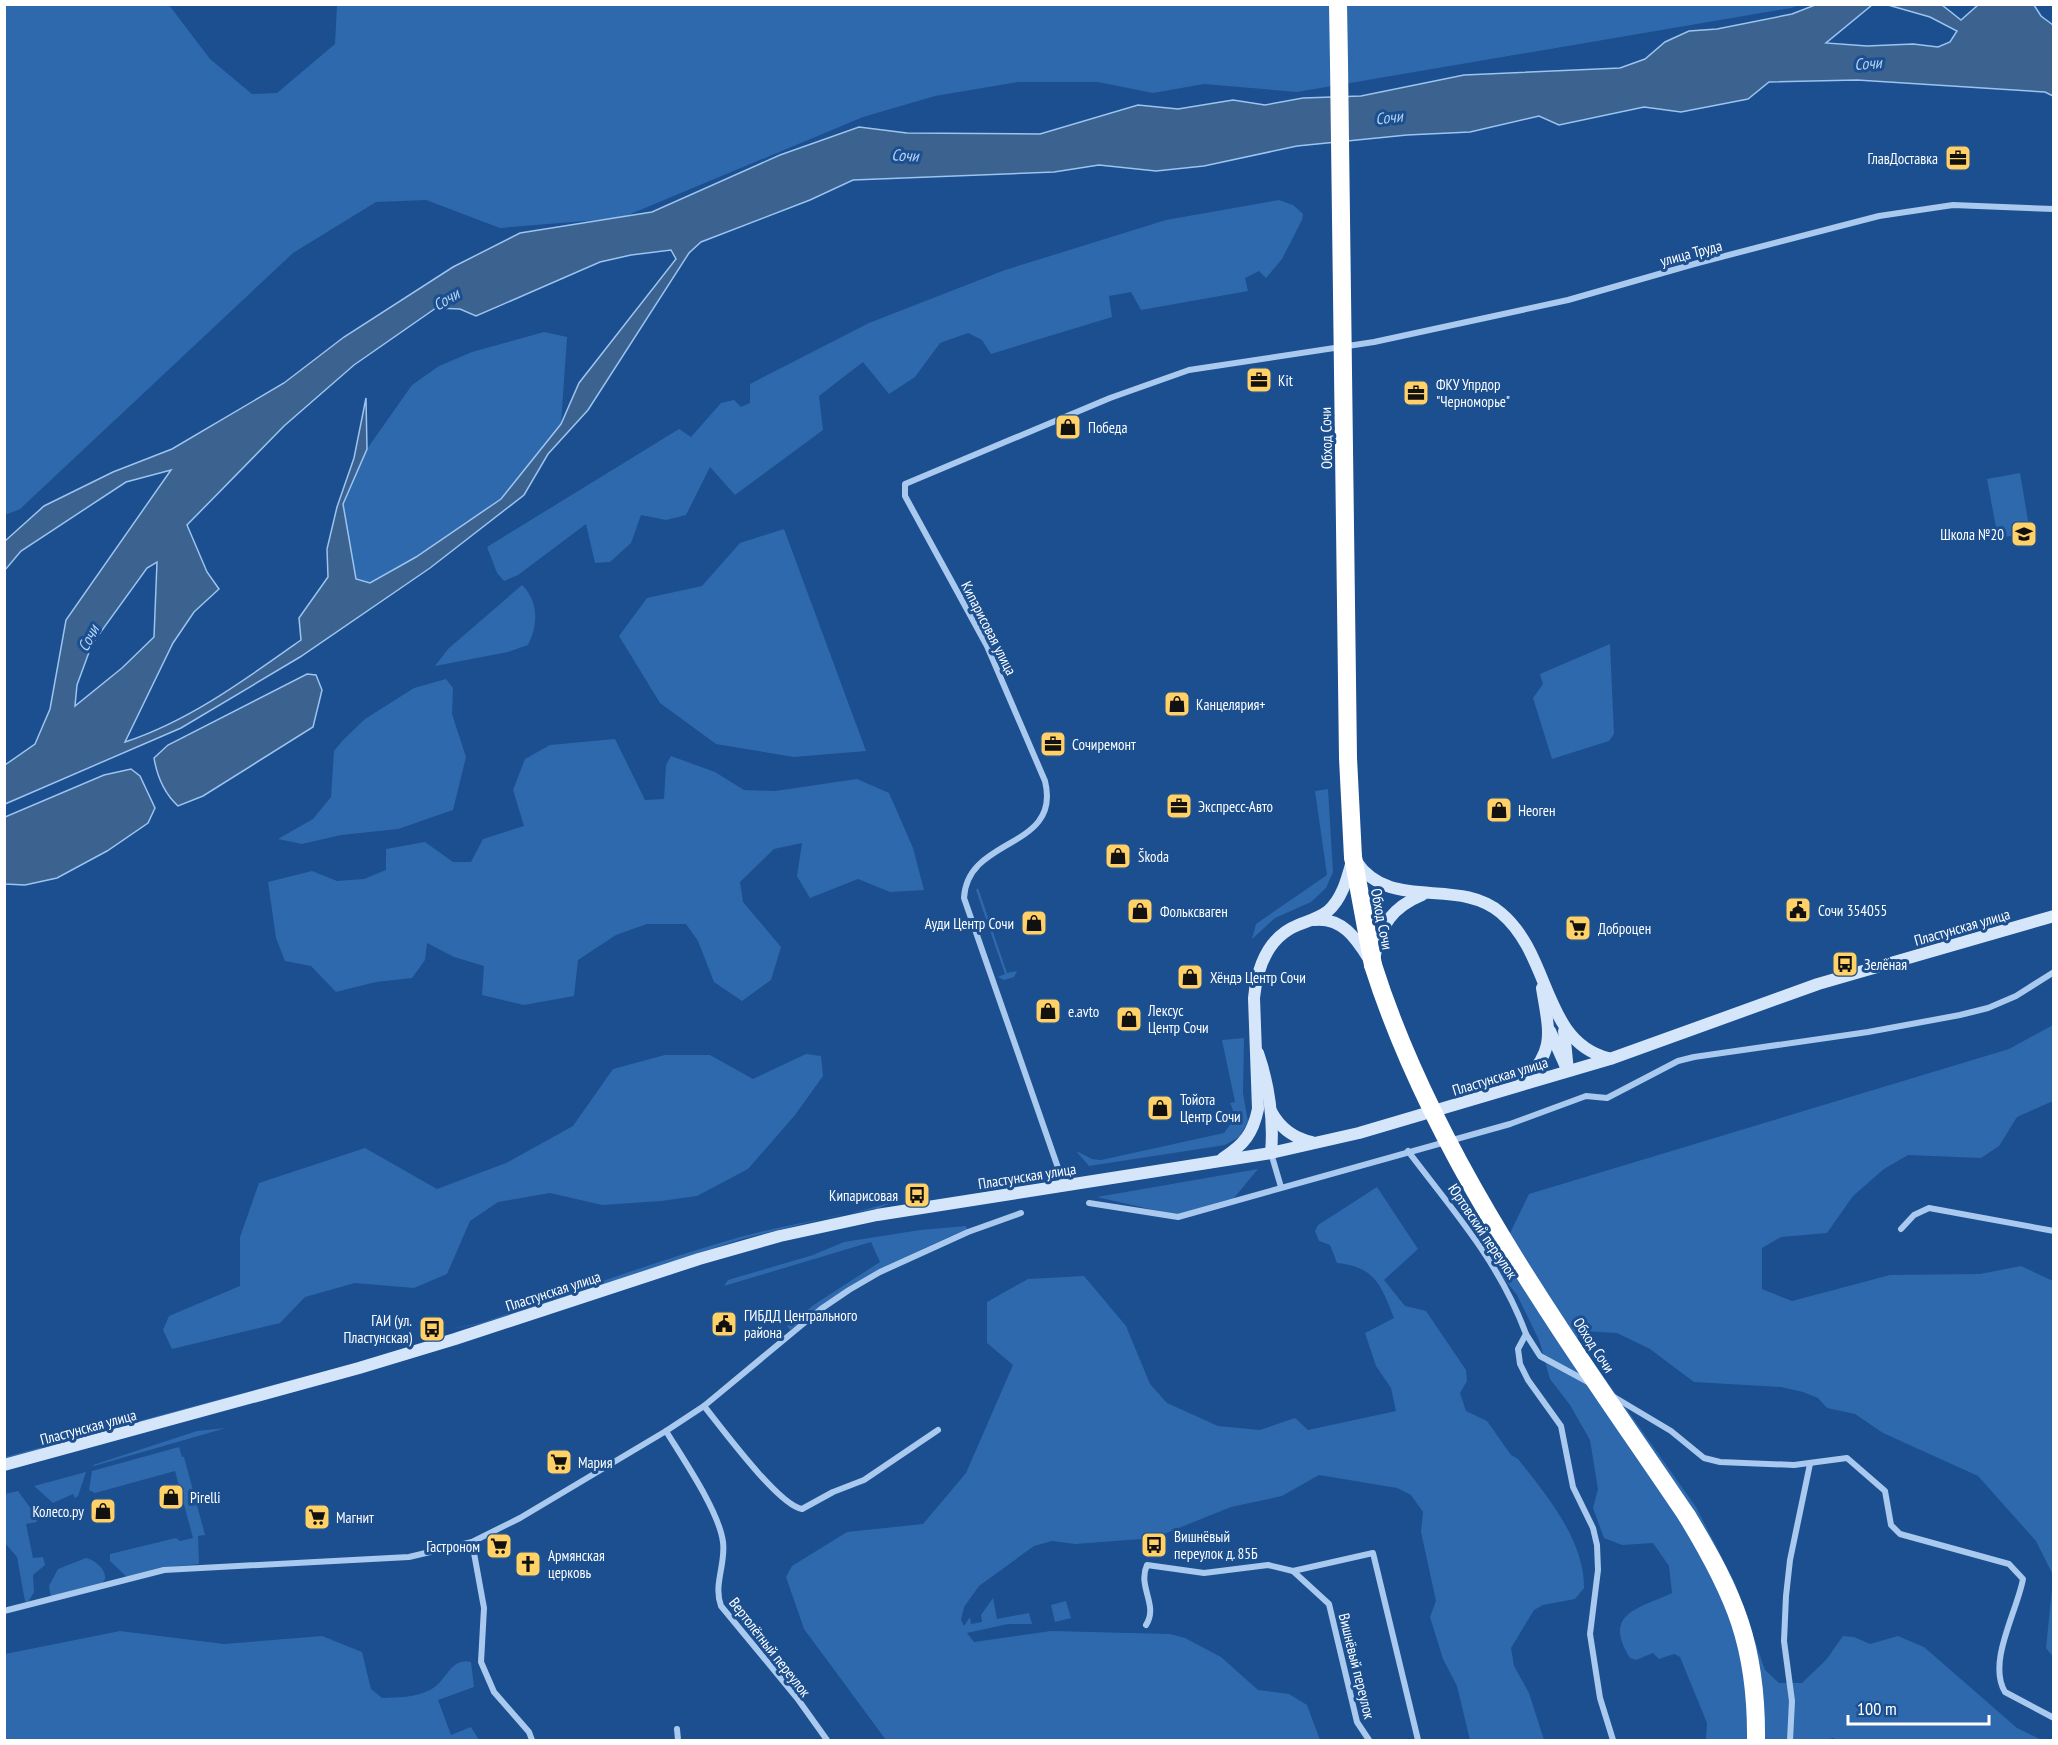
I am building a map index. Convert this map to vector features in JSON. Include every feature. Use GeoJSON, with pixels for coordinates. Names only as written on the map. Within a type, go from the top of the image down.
{"type":"FeatureCollection","features":[{"type":"Feature","properties":{"kind":"highway","name":"Обход Сочи"},"geometry":{"type":"LineString","coordinates":[[1338,4],[1348,758],[1353,857],[1373,965],[1406,1058],[1453,1151],[1575,1350],[1687,1516],[1729,1589],[1743,1629],[1752,1668],[1756,1740]]}},
{"type":"Feature","properties":{"kind":"main road"},"geometry":{"type":"LineString","coordinates":[[1271,1153],[1264,1139],[1256,1047],[1256,980],[1266,953],[1284,933],[1322,915],[1335,904],[1353,857],[1366,873],[1379,883],[1399,891],[1464,895],[1498,910],[1526,941],[1540,972],[1563,1026],[1568,1053],[1568,1071]]}},
{"type":"Feature","properties":{"kind":"main road"},"geometry":{"type":"LineString","coordinates":[[1373,965],[1378,938],[1389,917],[1408,900],[1424,894]]}},
{"type":"Feature","properties":{"kind":"main road","name":"Пластунская улица"},"geometry":{"type":"LineString","coordinates":[[4,1465],[359,1368],[699,1259],[780,1236],[877,1215],[1271,1153],[1359,1133],[1610,1059],[1818,984],[2054,916]]}},
{"type":"Feature","properties":{"kind":"main road"},"geometry":{"type":"LineString","coordinates":[[1310,921],[1329,920],[1338,923],[1349,931],[1373,965]]}},
{"type":"Feature","properties":{"kind":"main road"},"geometry":{"type":"LineString","coordinates":[[1540,972],[1550,1030],[1568,1071]]}},
{"type":"Feature","properties":{"kind":"main road"},"geometry":{"type":"LineString","coordinates":[[1563,1026],[1582,1048],[1610,1059]]}},
{"type":"Feature","properties":{"kind":"main road"},"geometry":{"type":"LineString","coordinates":[[1519,1086],[1542,1061],[1548,1047],[1550,1030]]}},
{"type":"Feature","properties":{"kind":"main road"},"geometry":{"type":"LineString","coordinates":[[1263,1108],[1291,1134],[1315,1143]]}},
{"type":"Feature","properties":{"kind":"main road"},"geometry":{"type":"LineString","coordinates":[[1219,1161],[1244,1143],[1263,1108]]}},
{"type":"Feature","properties":{"kind":"street","name":"улица Труда"},"geometry":{"type":"LineString","coordinates":[[1338,348],[1568,300],[1694,264],[1879,216],[1953,205],[2054,209]]}},
{"type":"Feature","properties":{"kind":"street","name":"Кипарисовая улица"},"geometry":{"type":"LineString","coordinates":[[1064,1186],[964,898],[967,877],[984,859],[1038,825],[1048,804],[1045,781],[987,646],[905,496],[905,484],[1110,398],[1190,370],[1338,348]]}},
{"type":"Feature","properties":{"kind":"street"},"geometry":{"type":"LineString","coordinates":[[1089,1203],[1178,1217],[1510,1124],[1586,1096],[1607,1098],[1678,1061],[1868,1032],[1988,1008],[2016,996],[2054,972]]}},
{"type":"Feature","properties":{"kind":"street","name":"Юртовский переулок"},"geometry":{"type":"LineString","coordinates":[[1408,1151],[1437,1185],[1494,1266],[1512,1296],[1526,1334],[1540,1356],[1658,1422],[1704,1458],[1720,1462],[1810,1464],[1847,1458],[1885,1491],[1889,1519],[1900,1534],[2009,1564],[2016,1569],[2023,1579],[2004,1641],[1998,1676],[2005,1692],[2054,1718]]}},
{"type":"Feature","properties":{"kind":"street"},"geometry":{"type":"LineString","coordinates":[[1271,1153],[1281,1187]]}},
{"type":"Feature","properties":{"kind":"street"},"geometry":{"type":"LineString","coordinates":[[1901,1229],[1914,1215],[1929,1208],[2054,1231]]}},
{"type":"Feature","properties":{"kind":"street"},"geometry":{"type":"LineString","coordinates":[[4,1611],[164,1570],[409,1557],[472,1542],[520,1518],[704,1406],[821,1309],[849,1290],[880,1272],[939,1245],[1021,1213]]}},
{"type":"Feature","properties":{"kind":"street"},"geometry":{"type":"LineString","coordinates":[[1526,1334],[1518,1349],[1520,1365],[1561,1426],[1573,1487],[1593,1528],[1597,1545],[1598,1569],[1590,1634],[1600,1698],[1613,1740]]}},
{"type":"Feature","properties":{"kind":"street"},"geometry":{"type":"LineString","coordinates":[[704,1406],[762,1477],[787,1503],[802,1509],[833,1492],[864,1480],[938,1430]]}},
{"type":"Feature","properties":{"kind":"street","name":"Вертолётный переулок"},"geometry":{"type":"LineString","coordinates":[[666,1431],[719,1528],[723,1557],[718,1592],[721,1606],[797,1698],[827,1740]]}},
{"type":"Feature","properties":{"kind":"street"},"geometry":{"type":"LineString","coordinates":[[1790,1740],[1792,1701],[1784,1641],[1786,1596],[1790,1560],[1810,1464]]}},
{"type":"Feature","properties":{"kind":"street"},"geometry":{"type":"LineString","coordinates":[[472,1542],[484,1608],[481,1662],[494,1692],[529,1732],[532,1740]]}},
{"type":"Feature","properties":{"kind":"street"},"geometry":{"type":"LineString","coordinates":[[1146,1625],[1151,1617],[1142,1581],[1147,1565],[1204,1573],[1268,1565],[1293,1571],[1373,1553],[1418,1740]]}},
{"type":"Feature","properties":{"kind":"street","name":"Вишнёвый переулок"},"geometry":{"type":"LineString","coordinates":[[1293,1571],[1329,1604],[1357,1722],[1369,1740]]}},
{"type":"Feature","properties":{"kind":"street"},"geometry":{"type":"LineString","coordinates":[[677,1729],[678,1740]]}},
{"type":"Feature","properties":{"kind":"shaded area"},"geometry":{"type":"Polygon","coordinates":[[[5,5],[169,5],[210,59],[252,94],[277,93],[335,44],[337,5],[1800,5],[1297,92],[1204,84],[1153,93],[1098,82],[1018,82],[935,96],[863,117],[621,218],[500,228],[426,200],[376,202],[293,253],[20,509],[5,515],[5,5]]]}},
{"type":"Feature","properties":{"kind":"shaded area"},"geometry":{"type":"Polygon","coordinates":[[[1279,200],[1293,205],[1303,214],[1302,220],[1282,259],[1266,278],[1259,271],[1245,278],[1248,291],[1141,310],[1131,292],[1109,296],[1112,317],[991,354],[982,340],[968,333],[940,343],[915,377],[889,394],[863,362],[819,396],[823,430],[735,495],[710,467],[686,515],[666,520],[641,515],[631,543],[610,562],[595,563],[586,524],[518,575],[504,581],[497,573],[487,547],[679,429],[691,437],[721,403],[734,400],[741,407],[750,403],[750,384],[869,323],[1005,270],[1166,220],[1279,200]]]}},
{"type":"Feature","properties":{"kind":"shaded area"},"geometry":{"type":"Polygon","coordinates":[[[544,332],[567,337],[561,424],[501,499],[416,557],[370,583],[356,580],[343,503],[367,449],[412,385],[439,366],[472,352],[544,332]]]}},
{"type":"Feature","properties":{"kind":"shaded area"},"geometry":{"type":"Polygon","coordinates":[[[2020,473],[2030,533],[1998,538],[1987,479],[2020,473]]]}},
{"type":"Feature","properties":{"kind":"shaded area"},"geometry":{"type":"Polygon","coordinates":[[[784,529],[866,751],[794,757],[716,744],[660,703],[619,636],[647,598],[702,586],[740,543],[784,529]]]}},
{"type":"Feature","properties":{"kind":"shaded area"},"geometry":{"type":"Polygon","coordinates":[[[522,585],[532,599],[535,614],[534,630],[528,645],[508,652],[435,666],[448,649],[522,585]]]}},
{"type":"Feature","properties":{"kind":"shaded area"},"geometry":{"type":"Polygon","coordinates":[[[1610,644],[1614,734],[1609,741],[1552,759],[1533,698],[1543,684],[1540,674],[1610,644]]]}},
{"type":"Feature","properties":{"kind":"shaded area"},"geometry":{"type":"Polygon","coordinates":[[[446,679],[453,688],[452,714],[466,757],[453,810],[398,829],[341,835],[302,844],[278,839],[313,819],[331,797],[334,751],[365,719],[414,688],[446,679]]]}},
{"type":"Feature","properties":{"kind":"shaded area"},"geometry":{"type":"Polygon","coordinates":[[[615,739],[645,800],[664,799],[666,765],[671,756],[715,772],[744,790],[775,791],[857,779],[889,793],[913,848],[924,890],[890,892],[858,879],[810,898],[797,876],[802,843],[774,849],[740,882],[743,902],[781,947],[771,980],[742,1001],[714,982],[698,941],[686,924],[647,924],[616,935],[578,960],[574,996],[524,1005],[482,995],[484,966],[454,957],[427,943],[425,960],[412,978],[376,982],[336,992],[311,966],[285,961],[276,938],[268,882],[312,871],[337,881],[364,879],[386,870],[386,849],[425,842],[453,862],[471,862],[483,839],[524,826],[513,790],[525,759],[550,745],[615,739]]]}},
{"type":"Feature","properties":{"kind":"shaded area"},"geometry":{"type":"Polygon","coordinates":[[[1328,789],[1333,872],[1326,888],[1311,902],[1275,918],[1252,939],[1256,924],[1327,875],[1315,791],[1328,789]]]}},
{"type":"Feature","properties":{"kind":"shaded area"},"geometry":{"type":"Polygon","coordinates":[[[978,888],[1007,973],[1017,971],[1014,977],[1004,980],[998,977],[1005,974],[976,890],[978,888]]]}},
{"type":"Feature","properties":{"kind":"shaded area"},"geometry":{"type":"Polygon","coordinates":[[[2053,1025],[2053,1101],[2017,1117],[1999,1146],[1981,1158],[1908,1155],[1884,1169],[1853,1196],[1827,1233],[1781,1237],[1762,1248],[1762,1289],[1792,1301],[1890,1275],[1980,1274],[2021,1266],[2053,1281],[2053,1575],[2036,1541],[1978,1476],[1883,1433],[1855,1414],[1827,1408],[1818,1398],[1781,1387],[1694,1382],[1650,1349],[1617,1333],[1582,1331],[1577,1339],[1696,1507],[1735,1583],[1765,1670],[1779,1683],[1802,1683],[1826,1660],[1843,1636],[1854,1637],[1870,1644],[1898,1636],[1924,1647],[2017,1728],[2042,1740],[1838,1740],[1833,1738],[1826,1740],[1706,1740],[1707,1723],[1680,1657],[1674,1654],[1659,1659],[1653,1653],[1636,1660],[1630,1658],[1622,1643],[1620,1631],[1622,1622],[1628,1615],[1672,1593],[1669,1566],[1653,1543],[1622,1545],[1604,1538],[1593,1508],[1598,1489],[1590,1440],[1570,1405],[1550,1379],[1539,1340],[1517,1295],[1494,1266],[1529,1194],[2009,1049],[2053,1025]]]}},
{"type":"Feature","properties":{"kind":"shaded area"},"geometry":{"type":"Polygon","coordinates":[[[1244,1038],[1243,1093],[1248,1122],[1239,1137],[1225,1145],[1089,1166],[1076,1151],[1092,1159],[1101,1160],[1224,1133],[1233,1119],[1230,1103],[1235,1102],[1222,1040],[1244,1038]]]}},
{"type":"Feature","properties":{"kind":"shaded area"},"geometry":{"type":"Polygon","coordinates":[[[806,1054],[821,1056],[823,1076],[795,1115],[748,1169],[697,1196],[602,1205],[550,1193],[498,1202],[470,1221],[447,1274],[414,1288],[355,1283],[305,1297],[280,1323],[172,1349],[163,1330],[169,1316],[240,1286],[240,1237],[259,1183],[365,1148],[437,1189],[506,1163],[573,1126],[613,1069],[665,1055],[710,1055],[753,1079],[806,1054]]]}},
{"type":"Feature","properties":{"kind":"shaded area"},"geometry":{"type":"Polygon","coordinates":[[[1258,1169],[1234,1198],[1176,1215],[1097,1197],[1258,1169]]]}},
{"type":"Feature","properties":{"kind":"shaded area"},"geometry":{"type":"Polygon","coordinates":[[[1377,1187],[1418,1249],[1384,1280],[1405,1306],[1426,1311],[1466,1370],[1467,1381],[1460,1393],[1466,1411],[1487,1421],[1511,1455],[1518,1459],[1562,1519],[1578,1553],[1583,1570],[1584,1588],[1575,1599],[1543,1605],[1534,1610],[1511,1648],[1514,1666],[1529,1693],[1544,1740],[1470,1740],[1457,1686],[1443,1659],[1430,1617],[1436,1601],[1421,1532],[1423,1512],[1411,1495],[1397,1488],[1319,1475],[1282,1496],[1231,1507],[1154,1538],[1075,1544],[1052,1541],[1034,1546],[979,1586],[964,1607],[961,1620],[964,1626],[970,1617],[971,1624],[982,1622],[981,1615],[993,1598],[997,1619],[1029,1613],[1032,1624],[1008,1624],[967,1633],[974,1642],[1051,1631],[1170,1634],[1185,1638],[1221,1657],[1258,1690],[1289,1694],[1307,1705],[1320,1740],[886,1740],[804,1629],[786,1577],[792,1566],[847,1532],[923,1524],[966,1473],[1013,1365],[987,1343],[987,1302],[1028,1279],[1084,1276],[1126,1326],[1150,1384],[1167,1403],[1218,1426],[1260,1430],[1295,1418],[1308,1430],[1396,1411],[1391,1388],[1376,1366],[1365,1333],[1394,1318],[1385,1296],[1368,1273],[1350,1265],[1337,1263],[1330,1245],[1319,1241],[1315,1231],[1318,1225],[1377,1187]]]}},
{"type":"Feature","properties":{"kind":"shaded area"},"geometry":{"type":"Polygon","coordinates":[[[904,1198],[879,1208],[846,1214],[884,1205],[904,1198]]]}},
{"type":"Feature","properties":{"kind":"shaded area"},"geometry":{"type":"Polygon","coordinates":[[[821,1219],[742,1239],[481,1324],[450,1329],[481,1323],[740,1237],[821,1219]]]}},
{"type":"Feature","properties":{"kind":"shaded area"},"geometry":{"type":"Polygon","coordinates":[[[966,1226],[967,1229],[897,1261],[831,1299],[790,1330],[787,1326],[815,1304],[880,1262],[871,1242],[724,1286],[728,1280],[813,1255],[844,1242],[920,1230],[966,1226]]]}},
{"type":"Feature","properties":{"kind":"shaded area"},"geometry":{"type":"Polygon","coordinates":[[[332,1369],[5,1459],[5,1457],[332,1369]]]}},
{"type":"Feature","properties":{"kind":"shaded area"},"geometry":{"type":"Polygon","coordinates":[[[226,1428],[94,1466],[93,1465],[197,1431],[226,1428]]]}},
{"type":"Feature","properties":{"kind":"shaded area"},"geometry":{"type":"Polygon","coordinates":[[[179,1447],[184,1457],[205,1535],[198,1536],[199,1564],[160,1568],[127,1577],[110,1561],[110,1554],[176,1538],[180,1541],[193,1538],[175,1471],[95,1493],[89,1490],[92,1471],[179,1447]]]}},
{"type":"Feature","properties":{"kind":"shaded area"},"geometry":{"type":"Polygon","coordinates":[[[86,1472],[78,1496],[75,1498],[73,1494],[53,1503],[34,1486],[86,1472]]]}},
{"type":"Feature","properties":{"kind":"shaded area"},"geometry":{"type":"Polygon","coordinates":[[[18,1491],[34,1513],[37,1522],[26,1524],[33,1558],[43,1557],[45,1565],[33,1575],[34,1592],[28,1602],[25,1601],[17,1557],[5,1543],[5,1494],[18,1491]]]}},
{"type":"Feature","properties":{"kind":"shaded area"},"geometry":{"type":"Polygon","coordinates":[[[86,1558],[102,1568],[105,1579],[101,1585],[51,1597],[49,1586],[58,1569],[86,1558]]]}},
{"type":"Feature","properties":{"kind":"shaded area"},"geometry":{"type":"Polygon","coordinates":[[[2053,1579],[2053,1657],[2046,1648],[2053,1579]]]}},
{"type":"Feature","properties":{"kind":"shaded area"},"geometry":{"type":"Polygon","coordinates":[[[1066,1601],[1071,1618],[1055,1622],[1051,1605],[1066,1601]]]}},
{"type":"Feature","properties":{"kind":"shaded area"},"geometry":{"type":"Polygon","coordinates":[[[120,1631],[224,1644],[322,1636],[362,1652],[371,1689],[382,1698],[406,1697],[424,1693],[435,1687],[458,1663],[471,1662],[474,1687],[438,1700],[451,1735],[471,1727],[479,1740],[5,1740],[5,1654],[120,1631]]]}},
{"type":"Feature","properties":{"kind":"water","name":"Сочи"},"geometry":{"type":"Polygon","coordinates":[[[1815,5],[1872,5],[1826,43],[1867,46],[1913,44],[1938,47],[1950,42],[1957,31],[1930,17],[1888,5],[1942,5],[1961,20],[1978,5],[2034,5],[2041,16],[2053,25],[2053,96],[2045,92],[1857,80],[1769,82],[1748,99],[1681,112],[1644,107],[1559,125],[1539,116],[1470,132],[1407,135],[1297,146],[1204,166],[1156,171],[1099,165],[1054,172],[853,180],[810,200],[701,242],[689,253],[588,410],[548,454],[524,495],[430,568],[300,657],[181,728],[5,804],[5,765],[35,744],[50,709],[66,620],[171,470],[126,482],[21,551],[5,570],[5,541],[44,506],[113,472],[172,449],[284,383],[344,337],[453,267],[520,233],[652,212],[780,155],[859,127],[907,133],[1040,134],[1138,105],[1178,109],[1233,100],[1265,105],[1303,98],[1361,96],[1464,75],[1620,68],[1645,59],[1665,42],[1689,31],[1717,29],[1792,14],[1815,5]],[[671,250],[600,262],[476,316],[460,309],[436,308],[354,365],[284,426],[187,525],[207,572],[219,589],[194,612],[173,643],[125,742],[172,723],[194,711],[238,684],[301,640],[299,618],[328,577],[327,549],[337,507],[354,458],[366,398],[367,449],[343,504],[356,579],[370,583],[416,557],[501,499],[561,424],[579,383],[676,259],[671,250]],[[157,562],[147,568],[92,644],[77,685],[75,706],[122,668],[154,637],[157,562]]]}},
{"type":"Feature","properties":{"kind":"water"},"geometry":{"type":"Polygon","coordinates":[[[307,674],[316,675],[322,690],[313,727],[203,796],[178,806],[162,784],[154,758],[168,745],[307,674]]]}},
{"type":"Feature","properties":{"kind":"water"},"geometry":{"type":"Polygon","coordinates":[[[131,769],[140,776],[155,808],[148,823],[107,851],[57,878],[25,885],[5,884],[5,817],[104,775],[131,769]]]}},
{"type":"Feature","properties":{"kind":"place","name":"ГлавДоставка"},"geometry":{"type":"Point","coordinates":[1958,158]}},
{"type":"Feature","properties":{"kind":"place","name":"Kit"},"geometry":{"type":"Point","coordinates":[1259,380]}},
{"type":"Feature","properties":{"kind":"place","name":"ФКУ Упрдор \"Черноморье\""},"geometry":{"type":"Point","coordinates":[1416,393]}},
{"type":"Feature","properties":{"kind":"place","name":"Победа"},"geometry":{"type":"Point","coordinates":[1068,427]}},
{"type":"Feature","properties":{"kind":"place","name":"Школа №20"},"geometry":{"type":"Point","coordinates":[2024,534]}},
{"type":"Feature","properties":{"kind":"place","name":"Канцелярия+"},"geometry":{"type":"Point","coordinates":[1177,704]}},
{"type":"Feature","properties":{"kind":"place","name":"Сочиремонт"},"geometry":{"type":"Point","coordinates":[1053,744]}},
{"type":"Feature","properties":{"kind":"place","name":"Экспресс-Авто"},"geometry":{"type":"Point","coordinates":[1179,806]}},
{"type":"Feature","properties":{"kind":"place","name":"Неоген"},"geometry":{"type":"Point","coordinates":[1499,810]}},
{"type":"Feature","properties":{"kind":"place","name":"Škoda"},"geometry":{"type":"Point","coordinates":[1118,856]}},
{"type":"Feature","properties":{"kind":"place","name":"Сочи 354055"},"geometry":{"type":"Point","coordinates":[1798,910]}},
{"type":"Feature","properties":{"kind":"place","name":"Фольксваген"},"geometry":{"type":"Point","coordinates":[1140,911]}},
{"type":"Feature","properties":{"kind":"place","name":"Ауди Центр Сочи"},"geometry":{"type":"Point","coordinates":[1034,923]}},
{"type":"Feature","properties":{"kind":"place","name":"Доброцен"},"geometry":{"type":"Point","coordinates":[1578,928]}},
{"type":"Feature","properties":{"kind":"place","name":"Зелёная"},"geometry":{"type":"Point","coordinates":[1845,964]}},
{"type":"Feature","properties":{"kind":"place","name":"Хёндэ Центр Сочи"},"geometry":{"type":"Point","coordinates":[1190,977]}},
{"type":"Feature","properties":{"kind":"place","name":"e.avto"},"geometry":{"type":"Point","coordinates":[1048,1011]}},
{"type":"Feature","properties":{"kind":"place","name":"Лексус Центр Сочи"},"geometry":{"type":"Point","coordinates":[1129,1019]}},
{"type":"Feature","properties":{"kind":"place","name":"Тойота Центр Сочи"},"geometry":{"type":"Point","coordinates":[1160,1108]}},
{"type":"Feature","properties":{"kind":"place","name":"Кипарисовая"},"geometry":{"type":"Point","coordinates":[917,1195]}},
{"type":"Feature","properties":{"kind":"place","name":"ГИБДД Центрального района"},"geometry":{"type":"Point","coordinates":[724,1324]}},
{"type":"Feature","properties":{"kind":"place","name":"ГАИ (ул. Пластунская)"},"geometry":{"type":"Point","coordinates":[432,1329]}},
{"type":"Feature","properties":{"kind":"place","name":"Мария"},"geometry":{"type":"Point","coordinates":[559,1462]}},
{"type":"Feature","properties":{"kind":"place","name":"Pirelli"},"geometry":{"type":"Point","coordinates":[171,1497]}},
{"type":"Feature","properties":{"kind":"place","name":"Колесо.ру"},"geometry":{"type":"Point","coordinates":[103,1511]}},
{"type":"Feature","properties":{"kind":"place","name":"Магнит"},"geometry":{"type":"Point","coordinates":[317,1517]}},
{"type":"Feature","properties":{"kind":"place","name":"Вишнёвый переулок д. 85Б"},"geometry":{"type":"Point","coordinates":[1154,1545]}},
{"type":"Feature","properties":{"kind":"place","name":"Гастроном"},"geometry":{"type":"Point","coordinates":[499,1546]}},
{"type":"Feature","properties":{"kind":"place","name":"Армянская церковь"},"geometry":{"type":"Point","coordinates":[528,1564]}}]}
